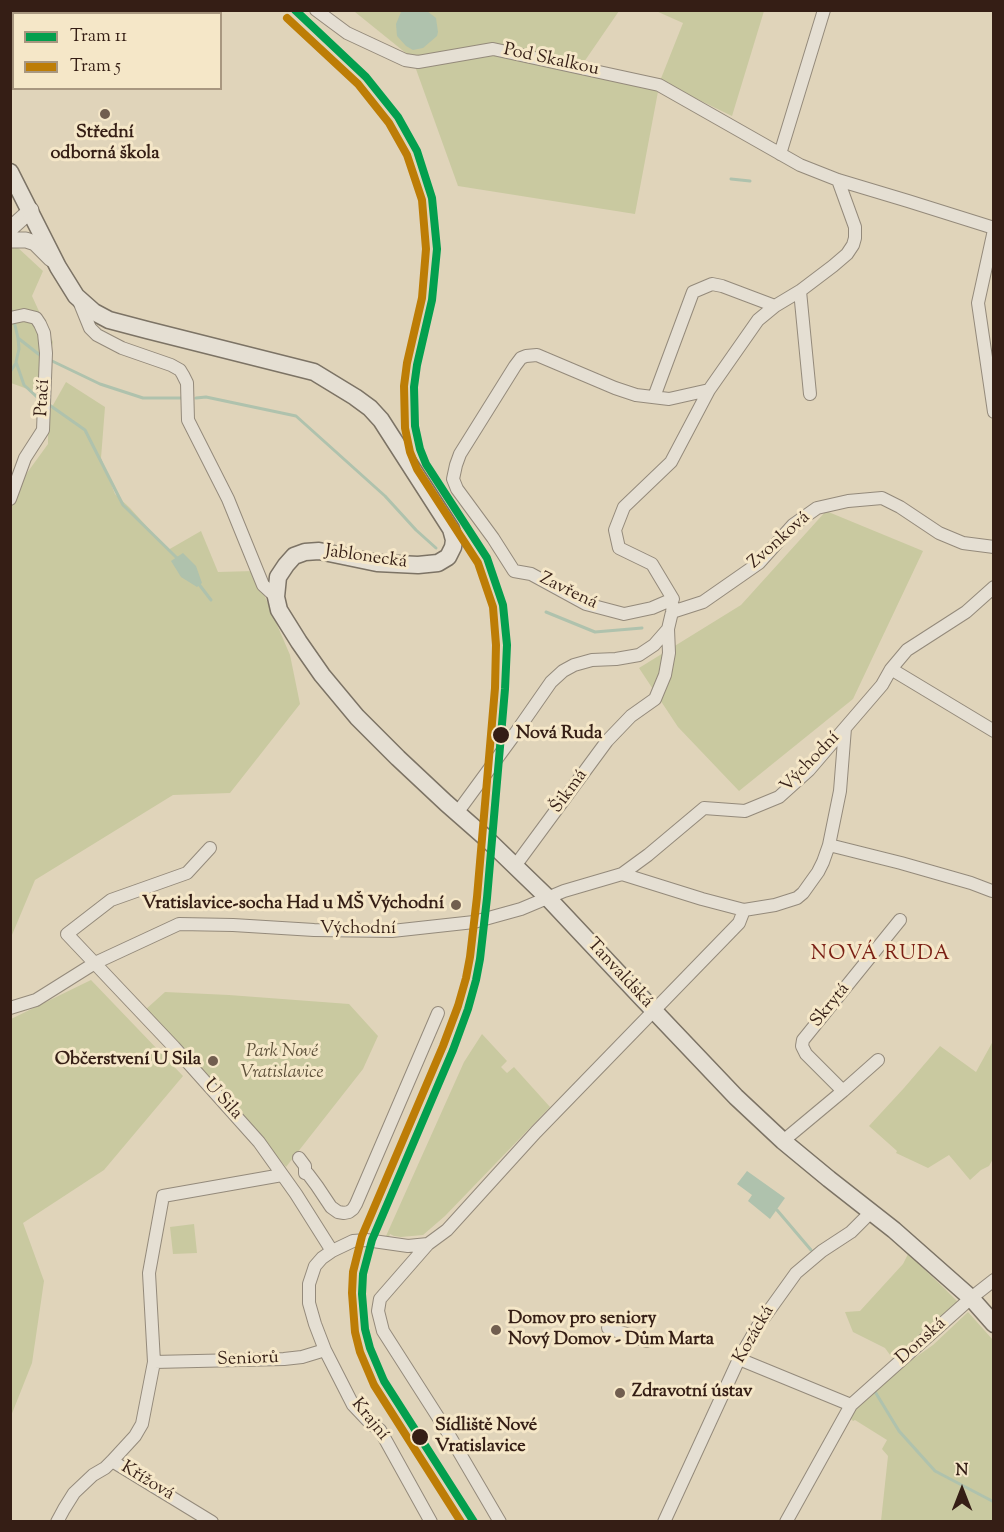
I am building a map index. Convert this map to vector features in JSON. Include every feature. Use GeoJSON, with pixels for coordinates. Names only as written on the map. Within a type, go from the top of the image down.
{"type":"FeatureCollection","features":[{"type":"Feature","properties":{"kind":"main road","name":"Jablonecká"},"geometry":{"type":"LineString","coordinates":[[10,172],[58,267],[79,301],[109,320],[314,372],[331,381],[370,408],[381,420],[451,529],[454,540],[451,553],[438,563],[402,565],[377,563],[319,551],[294,556],[278,577],[276,597]]}},
{"type":"Feature","properties":{"kind":"main road","name":"Tanvaldská"},"geometry":{"type":"LineString","coordinates":[[276,597],[279,610],[299,642],[342,699],[367,727],[549,898],[736,1097],[783,1141],[894,1230],[971,1298],[993,1324]]}},
{"type":"Feature","properties":{"kind":"street","name":"Pod Skalkou"},"geometry":{"type":"LineString","coordinates":[[316,10],[346,33],[405,60],[418,62],[493,49],[659,85],[800,165],[838,180],[993,229],[978,303],[993,412]]}},
{"type":"Feature","properties":{"kind":"street"},"geometry":{"type":"LineString","coordinates":[[780,154],[824,10]]}},
{"type":"Feature","properties":{"kind":"street"},"geometry":{"type":"LineString","coordinates":[[457,813],[551,682],[563,671],[592,660],[639,655],[654,645],[668,629],[673,599],[652,564],[619,548],[615,531],[624,507],[671,462],[709,390],[758,320],[833,266],[847,254],[853,245],[855,227],[838,180]]}},
{"type":"Feature","properties":{"kind":"street"},"geometry":{"type":"LineString","coordinates":[[10,211],[30,210]]}},
{"type":"Feature","properties":{"kind":"street"},"geometry":{"type":"LineString","coordinates":[[10,229],[30,210]]}},
{"type":"Feature","properties":{"kind":"street"},"geometry":{"type":"LineString","coordinates":[[10,240],[26,240],[35,243],[58,267]]}},
{"type":"Feature","properties":{"kind":"street"},"geometry":{"type":"LineString","coordinates":[[654,397],[693,292],[712,284],[775,306]]}},
{"type":"Feature","properties":{"kind":"street"},"geometry":{"type":"LineString","coordinates":[[800,291],[810,394]]}},
{"type":"Feature","properties":{"kind":"street","name":"Jablonecká"},"geometry":{"type":"LineString","coordinates":[[79,301],[90,328],[97,335],[122,348],[180,370],[187,383],[188,420],[228,499],[263,585],[276,597]]}},
{"type":"Feature","properties":{"kind":"street","name":"Ptačí"},"geometry":{"type":"LineString","coordinates":[[10,318],[24,315],[36,318],[44,333],[46,353],[42,430],[26,458],[10,499]]}},
{"type":"Feature","properties":{"kind":"street","name":"Zavřená"},"geometry":{"type":"LineString","coordinates":[[673,599],[652,608],[624,614],[586,604],[531,574],[514,571],[457,489],[453,479],[460,454],[515,366],[521,358],[526,356],[537,355],[636,395],[669,399],[709,390]]}},
{"type":"Feature","properties":{"kind":"street","name":"Zvonková"},"geometry":{"type":"LineString","coordinates":[[672,612],[703,602],[759,563],[793,525],[817,508],[848,501],[882,498],[939,533],[963,543],[993,547]]}},
{"type":"Feature","properties":{"kind":"street","name":"Východní"},"geometry":{"type":"LineString","coordinates":[[10,1008],[36,1000],[95,963],[179,924],[315,930],[412,930],[481,920],[521,909],[564,891],[622,874],[704,808],[745,811],[779,797],[809,770],[882,685],[891,669],[908,650],[966,612],[993,587]]}},
{"type":"Feature","properties":{"kind":"street","name":"Šikmá"},"geometry":{"type":"LineString","coordinates":[[515,866],[607,741],[631,716],[655,699],[665,675],[669,653],[668,629]]}},
{"type":"Feature","properties":{"kind":"street"},"geometry":{"type":"LineString","coordinates":[[891,669],[993,730]]}},
{"type":"Feature","properties":{"kind":"street","name":"Východní"},"geometry":{"type":"LineString","coordinates":[[622,874],[744,910],[775,905],[797,897],[809,887],[823,862],[829,845],[840,790],[845,728]]}},
{"type":"Feature","properties":{"kind":"street"},"geometry":{"type":"LineString","coordinates":[[829,845],[901,863],[992,891]]}},
{"type":"Feature","properties":{"kind":"street","name":"U Sila"},"geometry":{"type":"LineString","coordinates":[[210,848],[188,873],[111,900],[67,934],[225,1102],[259,1142],[332,1251]]}},
{"type":"Feature","properties":{"kind":"street"},"geometry":{"type":"LineString","coordinates":[[500,1521],[445,1428],[383,1331],[378,1311],[380,1299],[428,1244],[447,1230],[536,1132],[739,923],[744,910]]}},
{"type":"Feature","properties":{"kind":"street","name":"Skrytá"},"geometry":{"type":"LineString","coordinates":[[843,1091],[806,1054],[802,1046],[803,1040],[900,920]]}},
{"type":"Feature","properties":{"kind":"street"},"geometry":{"type":"LineString","coordinates":[[299,1158],[305,1173],[308,1174],[330,1207],[344,1213],[349,1212],[357,1204],[438,1013]]}},
{"type":"Feature","properties":{"kind":"street"},"geometry":{"type":"LineString","coordinates":[[783,1141],[878,1060]]}},
{"type":"Feature","properties":{"kind":"street"},"geometry":{"type":"LineString","coordinates":[[57,1521],[74,1493],[112,1461],[135,1436],[142,1424],[154,1362],[149,1273],[164,1196],[285,1179],[305,1173]]}},
{"type":"Feature","properties":{"kind":"street","name":"Kozácká"},"geometry":{"type":"LineString","coordinates":[[664,1521],[739,1359],[758,1326],[796,1274],[822,1251],[851,1232],[871,1212]]}},
{"type":"Feature","properties":{"kind":"street"},"geometry":{"type":"LineString","coordinates":[[325,1350],[309,1303],[309,1284],[315,1266],[322,1258],[353,1242],[366,1240],[408,1246],[428,1244]]}},
{"type":"Feature","properties":{"kind":"street","name":"Donská"},"geometry":{"type":"LineString","coordinates":[[786,1521],[851,1405],[993,1280]]}},
{"type":"Feature","properties":{"kind":"street"},"geometry":{"type":"LineString","coordinates":[[608,1328],[647,1341]]}},
{"type":"Feature","properties":{"kind":"street","name":"Seniorů"},"geometry":{"type":"LineString","coordinates":[[154,1362],[284,1359],[302,1357],[325,1350]]}},
{"type":"Feature","properties":{"kind":"street","name":"Krajní"},"geometry":{"type":"LineString","coordinates":[[325,1350],[353,1405],[380,1430],[431,1521]]}},
{"type":"Feature","properties":{"kind":"street"},"geometry":{"type":"LineString","coordinates":[[739,1359],[851,1405]]}},
{"type":"Feature","properties":{"kind":"street","name":"Křížová"},"geometry":{"type":"LineString","coordinates":[[112,1461],[212,1521]]}},
{"type":"Feature","properties":{"kind":"green space"},"geometry":{"type":"Polygon","coordinates":[[[355,10],[619,11],[584,62],[660,81],[635,214],[458,186],[412,58],[355,10]]]}},
{"type":"Feature","properties":{"kind":"green space"},"geometry":{"type":"Polygon","coordinates":[[[656,11],[764,11],[732,116],[660,81],[683,23],[656,11]]]}},
{"type":"Feature","properties":{"kind":"green space"},"geometry":{"type":"Polygon","coordinates":[[[16,246],[43,271],[32,296],[53,342],[41,394],[11,383],[10,249],[16,246]]]}},
{"type":"Feature","properties":{"kind":"green space"},"geometry":{"type":"Polygon","coordinates":[[[66,382],[105,407],[101,458],[115,494],[168,550],[201,531],[218,572],[254,571],[290,655],[300,704],[230,793],[173,795],[35,880],[12,935],[11,495],[48,444],[48,414],[66,382]]]}},
{"type":"Feature","properties":{"kind":"green space"},"geometry":{"type":"Polygon","coordinates":[[[826,511],[923,551],[853,699],[739,791],[678,727],[639,668],[741,605],[826,511]]]}},
{"type":"Feature","properties":{"kind":"green space"},"geometry":{"type":"Polygon","coordinates":[[[91,980],[183,1076],[104,1170],[23,1223],[44,1281],[32,1363],[11,1416],[11,1019],[91,980]]]}},
{"type":"Feature","properties":{"kind":"green space","name":"Park Nové Vratislavice"},"geometry":{"type":"Polygon","coordinates":[[[165,992],[349,1004],[378,1036],[363,1069],[286,1167],[145,1010],[165,992]]]}},
{"type":"Feature","properties":{"kind":"green space"},"geometry":{"type":"Polygon","coordinates":[[[482,1034],[507,1061],[501,1067],[507,1073],[514,1067],[550,1107],[445,1216],[423,1235],[401,1237],[390,1234],[389,1237],[386,1236],[464,1062],[482,1034]]]}},
{"type":"Feature","properties":{"kind":"green space"},"geometry":{"type":"Polygon","coordinates":[[[993,1041],[993,1159],[989,1166],[970,1180],[949,1155],[928,1168],[896,1153],[897,1151],[869,1126],[940,1046],[976,1072],[993,1041]]]}},
{"type":"Feature","properties":{"kind":"green space"},"geometry":{"type":"Polygon","coordinates":[[[194,1224],[197,1253],[173,1254],[170,1227],[194,1224]]]}},
{"type":"Feature","properties":{"kind":"green space"},"geometry":{"type":"Polygon","coordinates":[[[908,1254],[960,1304],[893,1359],[885,1348],[853,1332],[845,1312],[860,1311],[903,1264],[908,1254]]]}},
{"type":"Feature","properties":{"kind":"green space"},"geometry":{"type":"Polygon","coordinates":[[[968,1312],[993,1340],[993,1521],[881,1521],[888,1456],[882,1449],[887,1440],[849,1417],[892,1374],[933,1345],[968,1312]]]}},
{"type":"Feature","properties":{"kind":"shaded area"},"geometry":{"type":"Polygon","coordinates":[[[404,10],[427,11],[436,18],[437,36],[423,48],[413,50],[397,36],[396,24],[404,10]]]}},
{"type":"Feature","properties":{"kind":"shaded area"},"geometry":{"type":"Polygon","coordinates":[[[183,553],[196,566],[202,583],[197,587],[181,577],[171,561],[183,553]]]}},
{"type":"Feature","properties":{"kind":"shaded area"},"geometry":{"type":"Polygon","coordinates":[[[747,1171],[785,1198],[770,1219],[748,1201],[752,1195],[737,1184],[747,1171]]]}},
{"type":"Feature","properties":{"kind":"waterway"},"geometry":{"type":"LineString","coordinates":[[731,179],[750,181]]}},
{"type":"Feature","properties":{"kind":"waterway"},"geometry":{"type":"LineString","coordinates":[[14,321],[18,338],[41,356]]}},
{"type":"Feature","properties":{"kind":"waterway"},"geometry":{"type":"LineString","coordinates":[[18,338],[19,349],[16,362],[24,385],[37,397]]}},
{"type":"Feature","properties":{"kind":"waterway"},"geometry":{"type":"LineString","coordinates":[[50,360],[100,384],[143,398],[183,398]]}},
{"type":"Feature","properties":{"kind":"waterway"},"geometry":{"type":"LineString","coordinates":[[10,372],[16,363]]}},
{"type":"Feature","properties":{"kind":"waterway"},"geometry":{"type":"LineString","coordinates":[[196,398],[206,397],[296,416],[385,496],[436,548]]}},
{"type":"Feature","properties":{"kind":"waterway"},"geometry":{"type":"LineString","coordinates":[[48,404],[85,430],[123,505],[178,559]]}},
{"type":"Feature","properties":{"kind":"waterway"},"geometry":{"type":"LineString","coordinates":[[198,583],[211,600]]}},
{"type":"Feature","properties":{"kind":"waterway"},"geometry":{"type":"LineString","coordinates":[[546,612],[595,632],[642,628]]}},
{"type":"Feature","properties":{"kind":"waterway"},"geometry":{"type":"LineString","coordinates":[[777,1210],[811,1250]]}},
{"type":"Feature","properties":{"kind":"waterway"},"geometry":{"type":"LineString","coordinates":[[874,1390],[899,1431],[935,1471],[994,1502]]}},
{"type":"Feature","properties":{"kind":"tram line","name":"11"},"geometry":{"type":"LineString","coordinates":[[295,10],[366,77],[398,117],[417,151],[432,198],[437,249],[432,300],[414,387],[415,426],[426,464],[487,558],[503,605],[507,645],[505,689],[487,898],[476,980],[453,1050],[372,1240],[363,1274],[362,1294],[365,1329],[370,1348],[384,1381],[474,1522]]}},
{"type":"Feature","properties":{"kind":"tram line","name":"5"},"geometry":{"type":"LineString","coordinates":[[287,18],[358,84],[389,123],[407,155],[422,200],[426,249],[422,298],[404,386],[405,428],[410,452],[417,469],[478,563],[493,607],[496,645],[495,688],[477,897],[466,978],[443,1046],[362,1236],[353,1272],[352,1293],[355,1332],[360,1352],[374,1385],[461,1522]]}},
{"type":"Feature","properties":{"kind":"place","name":"Střední odborná škola"},"geometry":{"type":"Point","coordinates":[105,114]}},
{"type":"Feature","properties":{"kind":"place","name":"Nová Ruda"},"geometry":{"type":"Point","coordinates":[501,735]}},
{"type":"Feature","properties":{"kind":"place","name":"Vratislavice-socha Had u MŠ Východní"},"geometry":{"type":"Point","coordinates":[456,905]}},
{"type":"Feature","properties":{"kind":"place","name":"Občerstvení U Sila"},"geometry":{"type":"Point","coordinates":[213,1061]}},
{"type":"Feature","properties":{"kind":"place","name":"Domov pro seniory Nový Domov - Dům Marta"},"geometry":{"type":"Point","coordinates":[496,1330]}},
{"type":"Feature","properties":{"kind":"place","name":"Zdravotní ústav"},"geometry":{"type":"Point","coordinates":[620,1393]}},
{"type":"Feature","properties":{"kind":"place","name":"Sídliště Nové Vratislavice"},"geometry":{"type":"Point","coordinates":[420,1437]}},
{"type":"Feature","properties":{"kind":"district","name":"NOVÁ RUDA"},"geometry":{"type":"Point","coordinates":[881,956]}}]}
